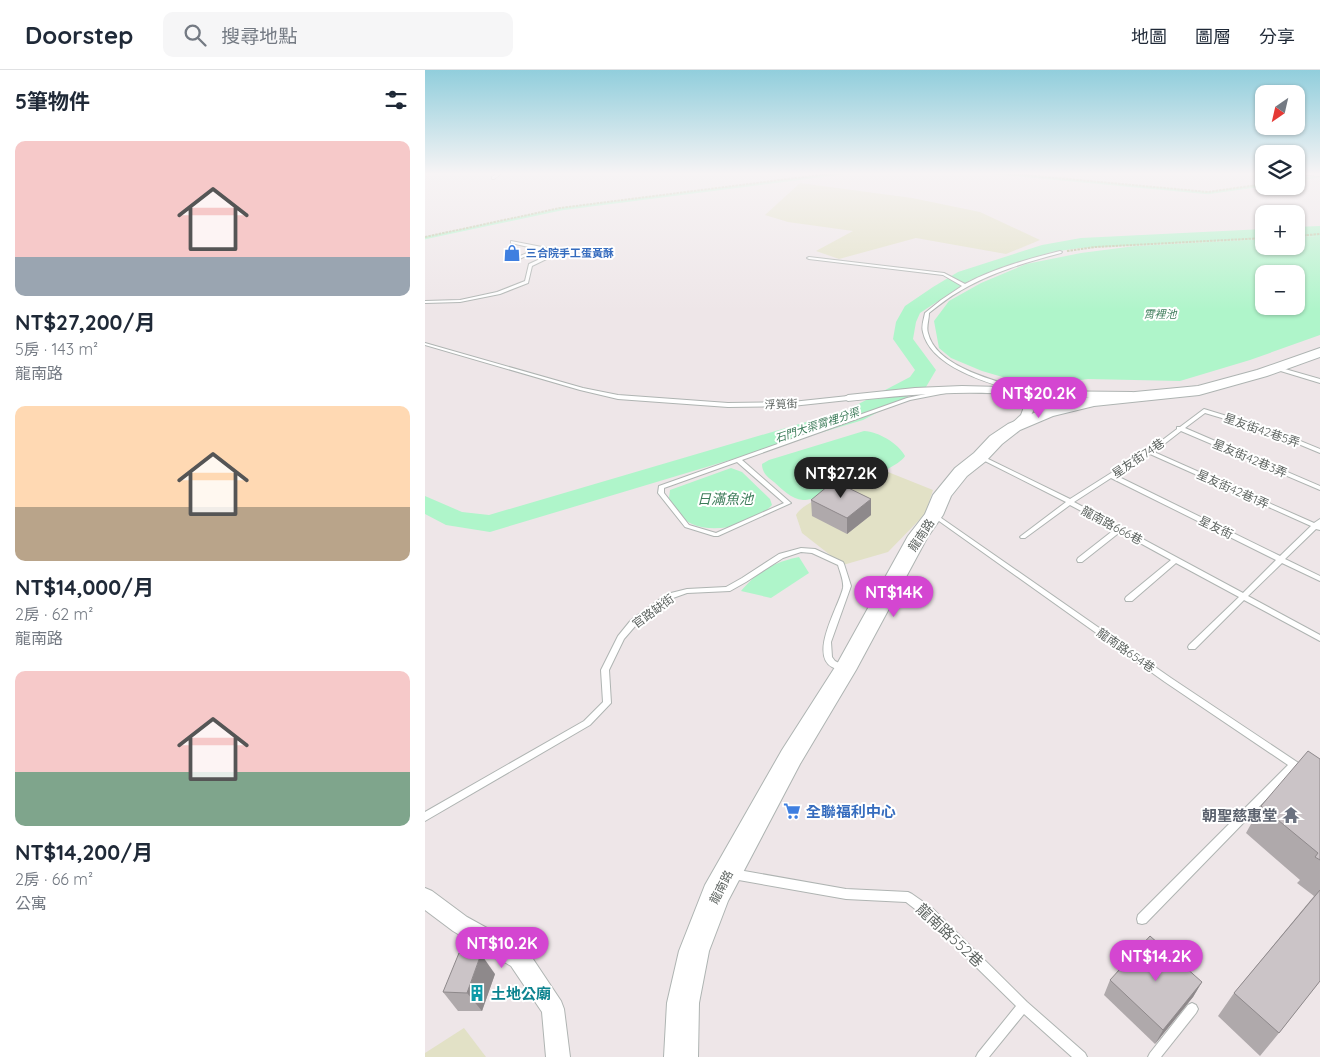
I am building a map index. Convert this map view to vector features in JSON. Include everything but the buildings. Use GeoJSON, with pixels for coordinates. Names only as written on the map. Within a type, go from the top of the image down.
{"type":"FeatureCollection","features":[{"type":"Feature","properties":{"kind":"main road","name":"龍南路"},"geometry":{"type":"LineString","coordinates":[[681,1057],[683,1003],[694,952],[715,895],[791,757],[845,670],[918,536],[934,515],[942,494],[961,472],[980,457],[996,440],[1014,427],[1047,413],[1093,400],[1199,390],[1277,368],[1320,352]]}},
{"type":"Feature","properties":{"kind":"street","name":"浮筧街"},"geometry":{"type":"LineString","coordinates":[[848,398],[915,391],[962,389],[1000,390],[1034,394],[1092,393],[1143,395]]}},
{"type":"Feature","properties":{"kind":"street"},"geometry":{"type":"LineString","coordinates":[[1014,427],[1026,416],[1034,394]]}},
{"type":"Feature","properties":{"kind":"street"},"geometry":{"type":"LineString","coordinates":[[426,900],[460,924],[519,958],[553,1009],[558,1057]]}},
{"type":"Feature","properties":{"kind":"lane"},"geometry":{"type":"LineString","coordinates":[[425,302],[460,301],[498,293],[527,282],[530,265],[559,252],[512,242]]}},
{"type":"Feature","properties":{"kind":"lane"},"geometry":{"type":"LineString","coordinates":[[516,260],[542,248]]}},
{"type":"Feature","properties":{"kind":"lane"},"geometry":{"type":"LineString","coordinates":[[1034,394],[961,370],[934,352],[925,333],[927,313],[946,296],[964,285],[999,269],[1060,252]]}},
{"type":"Feature","properties":{"kind":"lane"},"geometry":{"type":"LineString","coordinates":[[809,258],[944,274],[964,285]]}},
{"type":"Feature","properties":{"kind":"lane","name":"浮筧街"},"geometry":{"type":"LineString","coordinates":[[425,344],[582,389],[618,397],[728,405],[792,404],[848,398]]}},
{"type":"Feature","properties":{"kind":"lane"},"geometry":{"type":"LineString","coordinates":[[1277,368],[1320,381]]}},
{"type":"Feature","properties":{"kind":"lane"},"geometry":{"type":"LineString","coordinates":[[738,460],[788,503],[716,535],[687,526],[661,493],[661,487],[909,398],[962,389]]}},
{"type":"Feature","properties":{"kind":"lane","name":"星友街74巷"},"geometry":{"type":"LineString","coordinates":[[1023,537],[1070,502],[1150,452],[1179,428],[1204,411]]}},
{"type":"Feature","properties":{"kind":"lane","name":"星友街42巷5弄"},"geometry":{"type":"LineString","coordinates":[[1204,411],[1274,432],[1320,451]]}},
{"type":"Feature","properties":{"kind":"lane","name":"星友街42巷3弄"},"geometry":{"type":"LineString","coordinates":[[1179,428],[1320,488]]}},
{"type":"Feature","properties":{"kind":"lane","name":"星友街42巷1弄"},"geometry":{"type":"LineString","coordinates":[[1150,452],[1318,525]]}},
{"type":"Feature","properties":{"kind":"lane","name":"龍南路666巷"},"geometry":{"type":"LineString","coordinates":[[980,457],[1070,502],[1242,598],[1320,638]]}},
{"type":"Feature","properties":{"kind":"lane","name":"星友街"},"geometry":{"type":"LineString","coordinates":[[1112,476],[1320,579]]}},
{"type":"Feature","properties":{"kind":"lane","name":"龍南路654巷"},"geometry":{"type":"LineString","coordinates":[[934,515],[1167,680],[1313,778]]}},
{"type":"Feature","properties":{"kind":"lane"},"geometry":{"type":"LineString","coordinates":[[1192,648],[1318,525]]}},
{"type":"Feature","properties":{"kind":"lane"},"geometry":{"type":"LineString","coordinates":[[1080,560],[1119,529]]}},
{"type":"Feature","properties":{"kind":"lane","name":"官路缺街"},"geometry":{"type":"LineString","coordinates":[[425,817],[587,723],[607,703],[605,670],[621,638],[634,622],[670,596],[687,590],[727,589],[781,556],[801,550],[813,551],[841,564],[847,586],[827,642],[828,657],[832,663],[845,670]]}},
{"type":"Feature","properties":{"kind":"lane"},"geometry":{"type":"LineString","coordinates":[[1129,598],[1176,560]]}},
{"type":"Feature","properties":{"kind":"lane"},"geometry":{"type":"LineString","coordinates":[[1142,919],[1293,766]]}},
{"type":"Feature","properties":{"kind":"lane","name":"龍南路552巷"},"geometry":{"type":"LineString","coordinates":[[728,873],[846,894],[908,897],[928,912],[1023,1006],[1081,1057]]}},
{"type":"Feature","properties":{"kind":"lane"},"geometry":{"type":"LineString","coordinates":[[982,1057],[1023,1006]]}},
{"type":"Feature","properties":{"kind":"lane"},"geometry":{"type":"LineString","coordinates":[[1154,1057],[1192,1009]]}},
{"type":"Feature","properties":{"kind":"path"},"geometry":{"type":"LineString","coordinates":[[425,237],[509,219]]}},
{"type":"Feature","properties":{"kind":"path"},"geometry":{"type":"LineString","coordinates":[[1305,235],[1320,234]]}},
{"type":"Feature","properties":{"kind":"path"},"geometry":{"type":"LineString","coordinates":[[1060,252],[1095,247],[1255,238]]}},
{"type":"Feature","properties":{"kind":"shaded area"},"geometry":{"type":"Polygon","coordinates":[[[778,219],[995,219],[1040,240],[1006,254],[916,238],[839,259],[816,251],[853,231],[778,219]]]}},
{"type":"Feature","properties":{"kind":"shaded area"},"geometry":{"type":"Polygon","coordinates":[[[888,472],[933,490],[925,514],[888,552],[843,565],[802,533],[796,515],[811,502],[888,472]]]}},
{"type":"Feature","properties":{"kind":"shaded area"},"geometry":{"type":"Polygon","coordinates":[[[464,1028],[486,1057],[425,1057],[425,1053],[464,1028]]]}},
{"type":"Feature","properties":{"kind":"water","name":"霄裡池"},"geometry":{"type":"Polygon","coordinates":[[[1320,236],[1320,335],[1250,360],[1180,381],[1088,379],[1033,386],[982,371],[951,358],[939,348],[934,321],[949,301],[981,283],[1026,264],[1081,253],[1135,246],[1255,239],[1255,255],[1305,255],[1305,237],[1320,236]]]}},
{"type":"Feature","properties":{"kind":"water"},"geometry":{"type":"Polygon","coordinates":[[[864,431],[887,439],[898,447],[905,456],[900,462],[874,476],[840,490],[803,500],[787,493],[764,472],[762,464],[769,460],[864,431]]]}},
{"type":"Feature","properties":{"kind":"water","name":"日滿魚池"},"geometry":{"type":"Polygon","coordinates":[[[731,468],[742,472],[770,499],[772,505],[756,518],[735,526],[723,528],[702,527],[685,520],[669,498],[670,490],[731,468]]]}},
{"type":"Feature","properties":{"kind":"water"},"geometry":{"type":"Polygon","coordinates":[[[799,557],[809,573],[771,598],[741,591],[767,568],[799,557]]]}},
{"type":"Feature","properties":{"kind":"waterway"},"geometry":{"type":"LineString","coordinates":[[425,238],[514,219]]}},
{"type":"Feature","properties":{"kind":"waterway","name":"石門大渠霄裡分渠"},"geometry":{"type":"LineString","coordinates":[[1305,232],[1320,231]]}},
{"type":"Feature","properties":{"kind":"waterway","name":"石門大渠霄裡分渠"},"geometry":{"type":"LineString","coordinates":[[425,504],[456,519],[490,524],[855,415],[918,382],[926,370],[903,339],[906,322],[912,310],[964,276],[1048,248],[1081,243],[1255,234]]}},
{"type":"Feature","properties":{"kind":"place","name":"三合院手工蛋黃酥"},"geometry":{"type":"Point","coordinates":[512,253]}},
{"type":"Feature","properties":{"kind":"place","name":"全聯福利中心"},"geometry":{"type":"Point","coordinates":[792,811]}},
{"type":"Feature","properties":{"kind":"place","name":"朝聖慈惠堂"},"geometry":{"type":"Point","coordinates":[1291,815]}},
{"type":"Feature","properties":{"kind":"place","name":"土地公廟"},"geometry":{"type":"Point","coordinates":[477,993]}}]}
